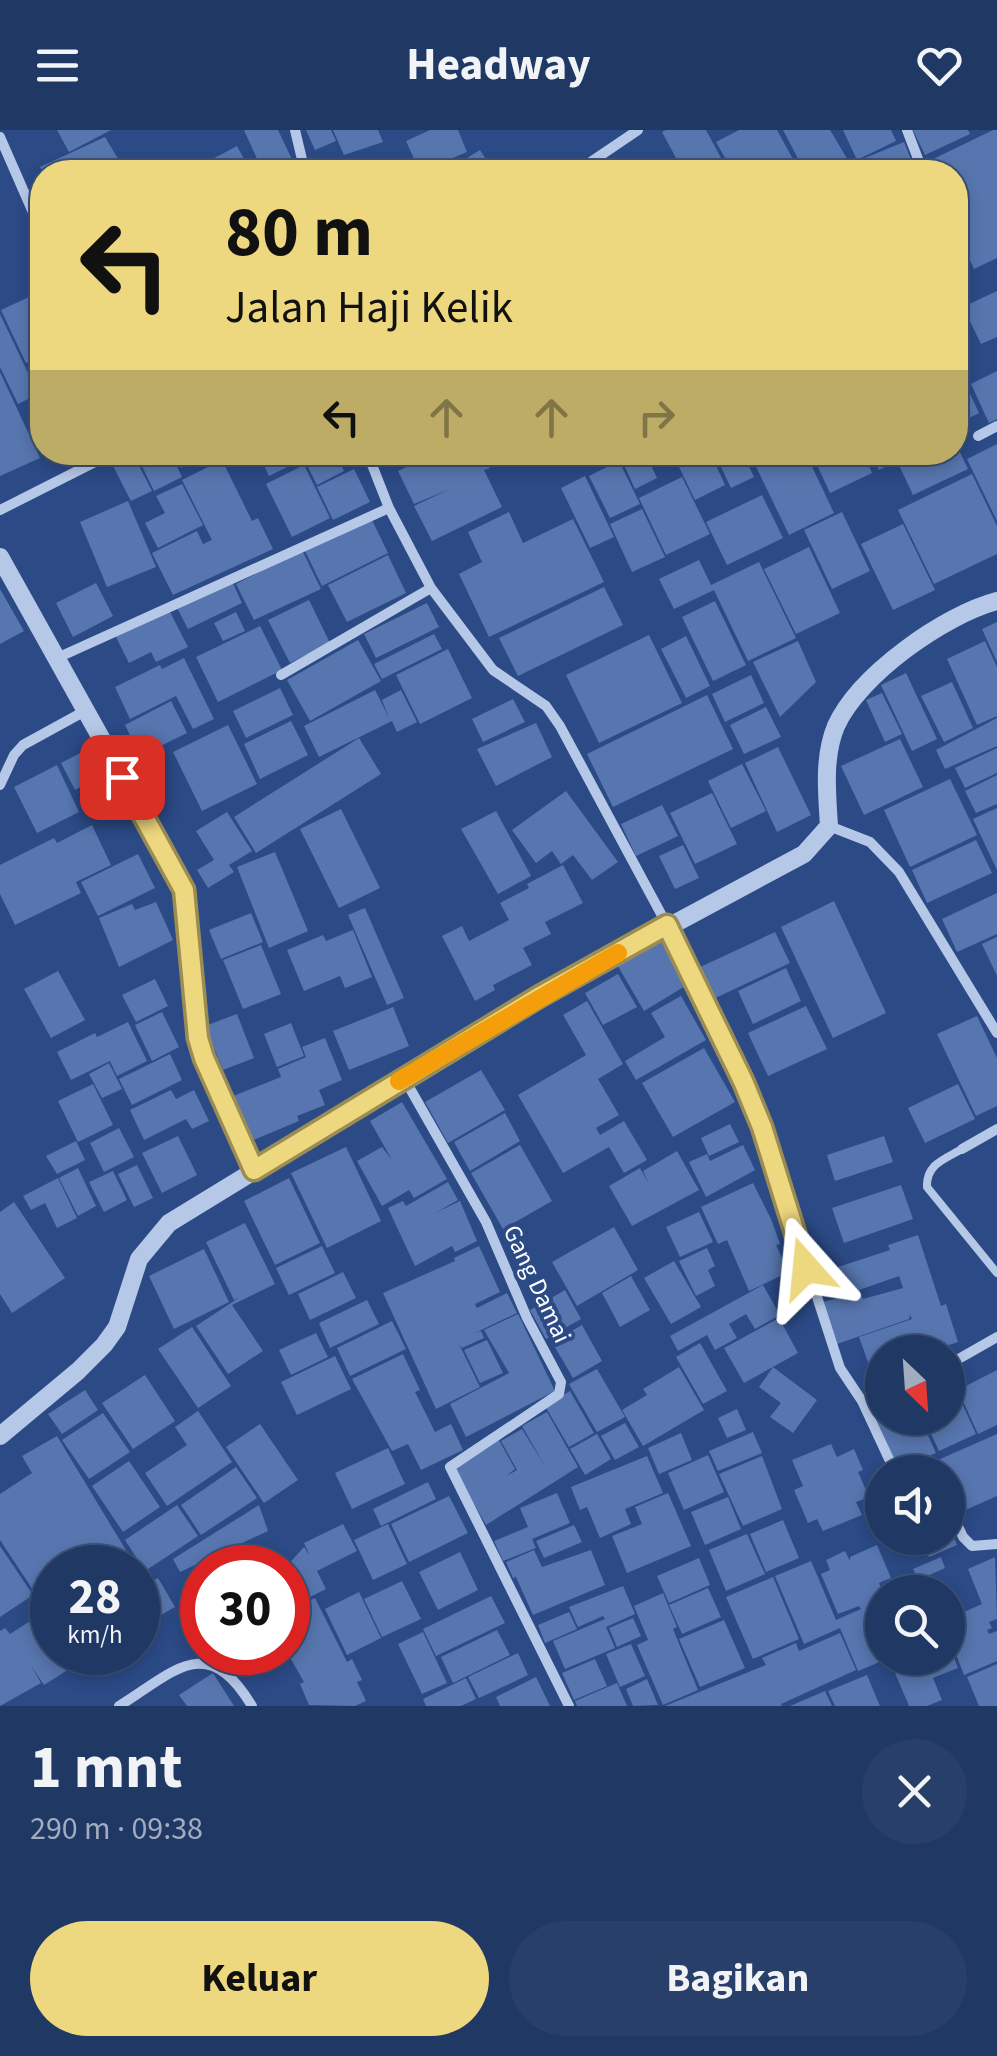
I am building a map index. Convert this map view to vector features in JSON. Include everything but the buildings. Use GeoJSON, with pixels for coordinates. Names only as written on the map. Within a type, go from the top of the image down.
{"type":"FeatureCollection","features":[{"type":"Feature","properties":{"kind":"street"},"geometry":{"type":"LineString","coordinates":[[295,130],[302,160]]}},
{"type":"Feature","properties":{"kind":"street"},"geometry":{"type":"LineString","coordinates":[[594,160],[638,130]]}},
{"type":"Feature","properties":{"kind":"street"},"geometry":{"type":"LineString","coordinates":[[907,130],[918,160]]}},
{"type":"Feature","properties":{"kind":"street"},"geometry":{"type":"LineString","coordinates":[[0,137],[30,206]]}},
{"type":"Feature","properties":{"kind":"street"},"geometry":{"type":"LineString","coordinates":[[978,436],[997,426]]}},
{"type":"Feature","properties":{"kind":"street"},"geometry":{"type":"LineString","coordinates":[[0,510],[83,465]]}},
{"type":"Feature","properties":{"kind":"street"},"geometry":{"type":"LineString","coordinates":[[373,465],[389,508],[431,588],[493,670],[546,706],[667,925],[743,1081],[762,1127],[840,1368],[862,1401],[887,1455]]}},
{"type":"Feature","properties":{"kind":"street"},"geometry":{"type":"LineString","coordinates":[[57,658],[389,508]]}},
{"type":"Feature","properties":{"kind":"street"},"geometry":{"type":"LineString","coordinates":[[0,557],[184,890],[198,1038],[254,1170]]}},
{"type":"Feature","properties":{"kind":"street"},"geometry":{"type":"LineString","coordinates":[[281,675],[431,588]]}},
{"type":"Feature","properties":{"kind":"street"},"geometry":{"type":"LineString","coordinates":[[0,1436],[104,1346],[117,1326],[138,1259],[169,1223],[404,1078],[667,925],[804,854],[828,826],[826,769],[835,728],[854,696],[944,621],[997,600]]}},
{"type":"Feature","properties":{"kind":"street"},"geometry":{"type":"LineString","coordinates":[[0,785],[23,744],[85,711]]}},
{"type":"Feature","properties":{"kind":"street"},"geometry":{"type":"LineString","coordinates":[[828,826],[870,842],[899,872],[997,1033]]}},
{"type":"Feature","properties":{"kind":"street","name":"Gang Damai"},"geometry":{"type":"LineString","coordinates":[[404,1078],[486,1222],[562,1388],[559,1394],[450,1467],[569,1706]]}},
{"type":"Feature","properties":{"kind":"street"},"geometry":{"type":"LineString","coordinates":[[962,1149],[997,1129]]}},
{"type":"Feature","properties":{"kind":"street"},"geometry":{"type":"LineString","coordinates":[[965,1356],[997,1338]]}},
{"type":"Feature","properties":{"kind":"street"},"geometry":{"type":"LineString","coordinates":[[965,1540],[972,1546],[997,1544]]}},
{"type":"Feature","properties":{"kind":"street"},"geometry":{"type":"LineString","coordinates":[[118,1706],[196,1662],[210,1664],[222,1672],[252,1706]]}},
{"type":"Feature","properties":{"kind":"lane"},"geometry":{"type":"LineString","coordinates":[[962,1149],[932,1166],[927,1186],[997,1273]]}},
{"type":"Feature","properties":{"kind":"slow traffic"},"geometry":{"type":"LineString","coordinates":[[399,1081],[618,953]]}},
{"type":"Feature","properties":{"kind":"route"},"geometry":{"type":"LineString","coordinates":[[122,777],[184,890],[198,1038],[254,1170],[540,996],[667,925],[762,1127],[806,1268]]}}]}
